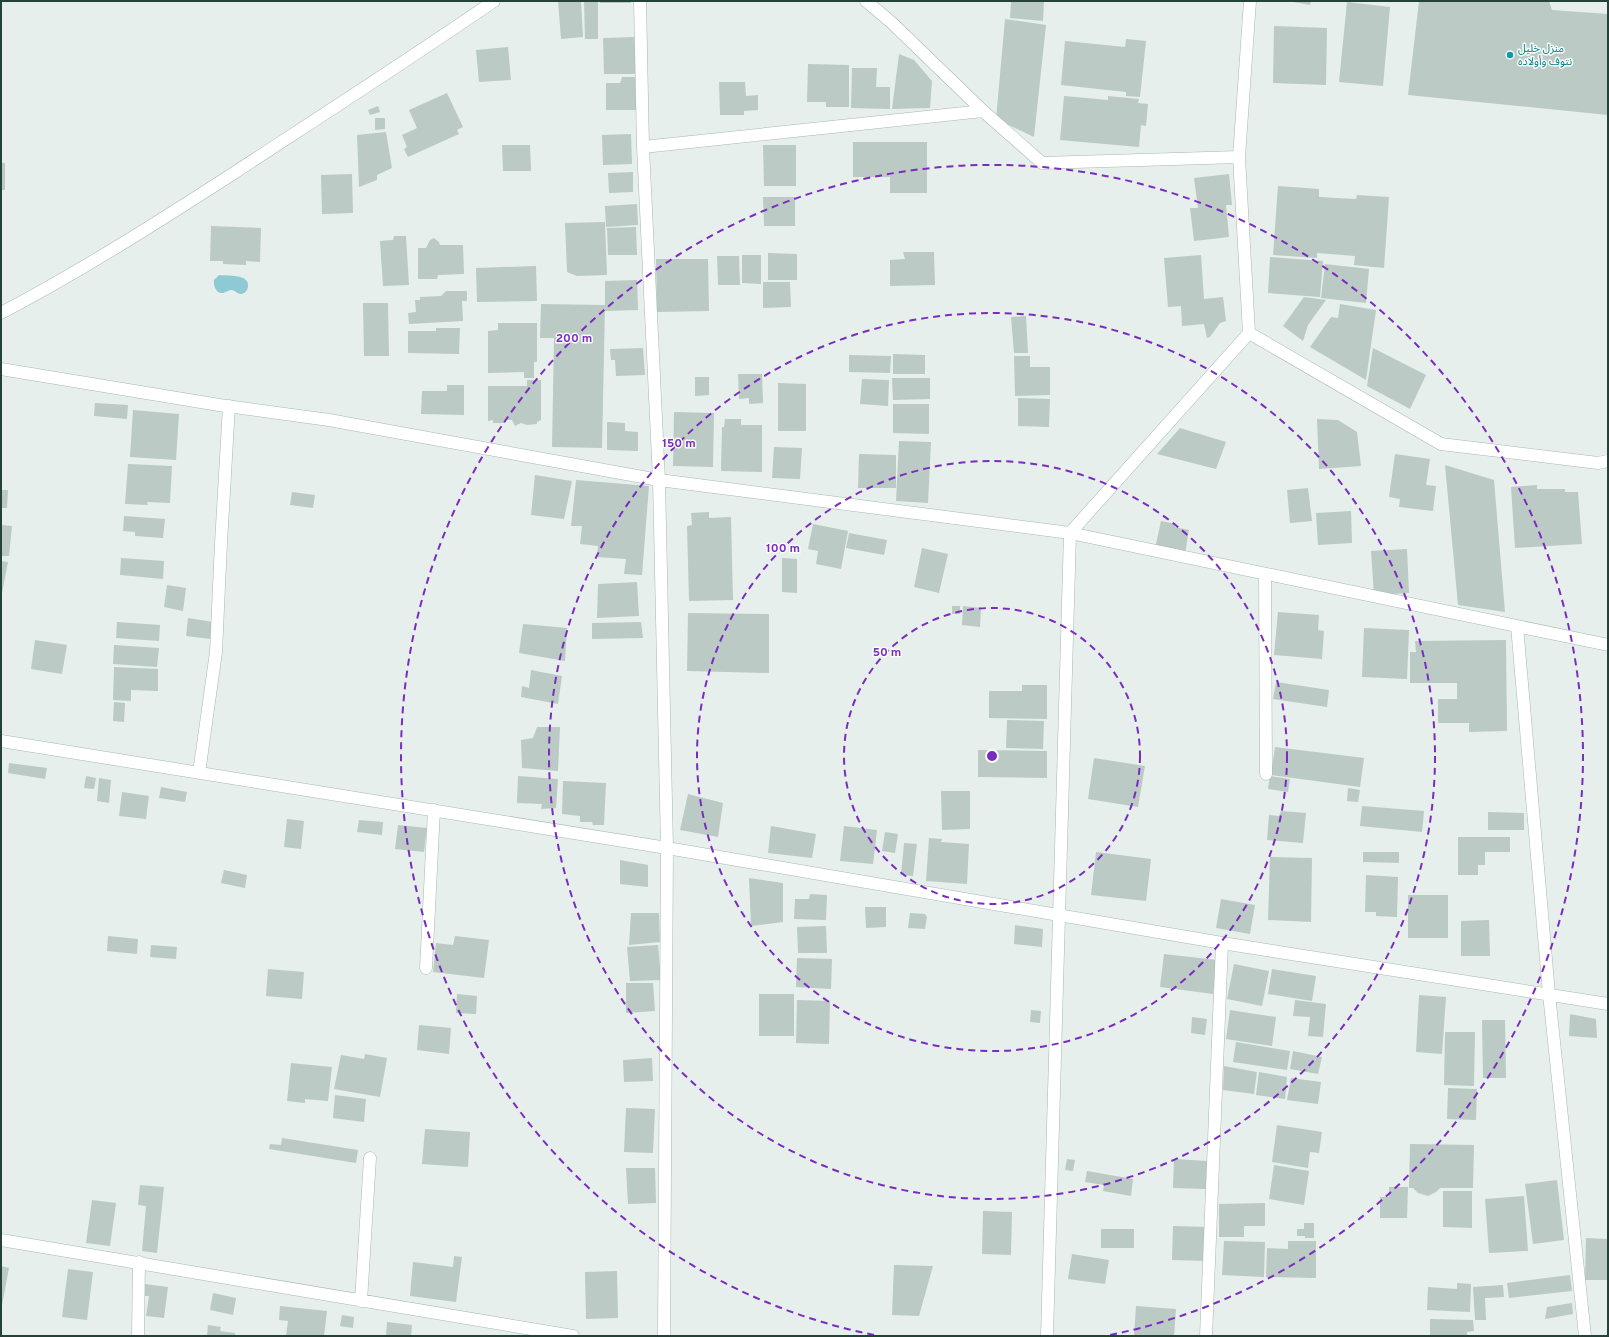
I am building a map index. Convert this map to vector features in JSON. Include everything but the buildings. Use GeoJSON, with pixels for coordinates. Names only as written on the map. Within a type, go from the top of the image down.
{"type":"FeatureCollection","features":[{"type":"Feature","properties":{"kind":"street"},"geometry":{"type":"LineString","coordinates":[[1,313],[37,295],[148,228],[386,75],[494,1]]}},
{"type":"Feature","properties":{"kind":"street"},"geometry":{"type":"LineString","coordinates":[[640,1],[643,147],[659,480],[667,848],[664,1336]]}},
{"type":"Feature","properties":{"kind":"street"},"geometry":{"type":"LineString","coordinates":[[866,1],[892,22],[983,111],[1042,163],[1239,157]]}},
{"type":"Feature","properties":{"kind":"street"},"geometry":{"type":"LineString","coordinates":[[1047,1336],[1070,533],[1249,333],[1239,157],[1250,1]]}},
{"type":"Feature","properties":{"kind":"street"},"geometry":{"type":"LineString","coordinates":[[643,147],[983,111]]}},
{"type":"Feature","properties":{"kind":"street"},"geometry":{"type":"LineString","coordinates":[[1249,333],[1441,444],[1598,463],[1608,461]]}},
{"type":"Feature","properties":{"kind":"street"},"geometry":{"type":"LineString","coordinates":[[1,369],[229,406],[329,420],[659,480],[1070,533],[1608,645]]}},
{"type":"Feature","properties":{"kind":"street"},"geometry":{"type":"LineString","coordinates":[[199,773],[216,652],[220,543],[229,406]]}},
{"type":"Feature","properties":{"kind":"street"},"geometry":{"type":"LineString","coordinates":[[1265,574],[1266,774]]}},
{"type":"Feature","properties":{"kind":"street"},"geometry":{"type":"LineString","coordinates":[[1517,626],[1549,994],[1585,1336]]}},
{"type":"Feature","properties":{"kind":"street"},"geometry":{"type":"LineString","coordinates":[[1,741],[667,848],[1060,914],[1222,943],[1608,1004]]}},
{"type":"Feature","properties":{"kind":"street"},"geometry":{"type":"LineString","coordinates":[[426,968],[434,810]]}},
{"type":"Feature","properties":{"kind":"street"},"geometry":{"type":"LineString","coordinates":[[1206,1336],[1222,943]]}},
{"type":"Feature","properties":{"kind":"street"},"geometry":{"type":"LineString","coordinates":[[361,1301],[370,1158]]}},
{"type":"Feature","properties":{"kind":"street"},"geometry":{"type":"LineString","coordinates":[[1,1240],[573,1336]]}},
{"type":"Feature","properties":{"kind":"street"},"geometry":{"type":"LineString","coordinates":[[138,1336],[139,1262]]}},
{"type":"Feature","properties":{"kind":"water"},"geometry":{"type":"Polygon","coordinates":[[[219,275],[237,276],[245,279],[248,286],[247,290],[241,294],[232,290],[223,293],[218,292],[215,287],[214,280],[219,275]]]}},
{"type":"Feature","properties":{"kind":"place","name":"منزل خليل نتوف وأولاده"},"geometry":{"type":"Point","coordinates":[1510,55]}}]}
